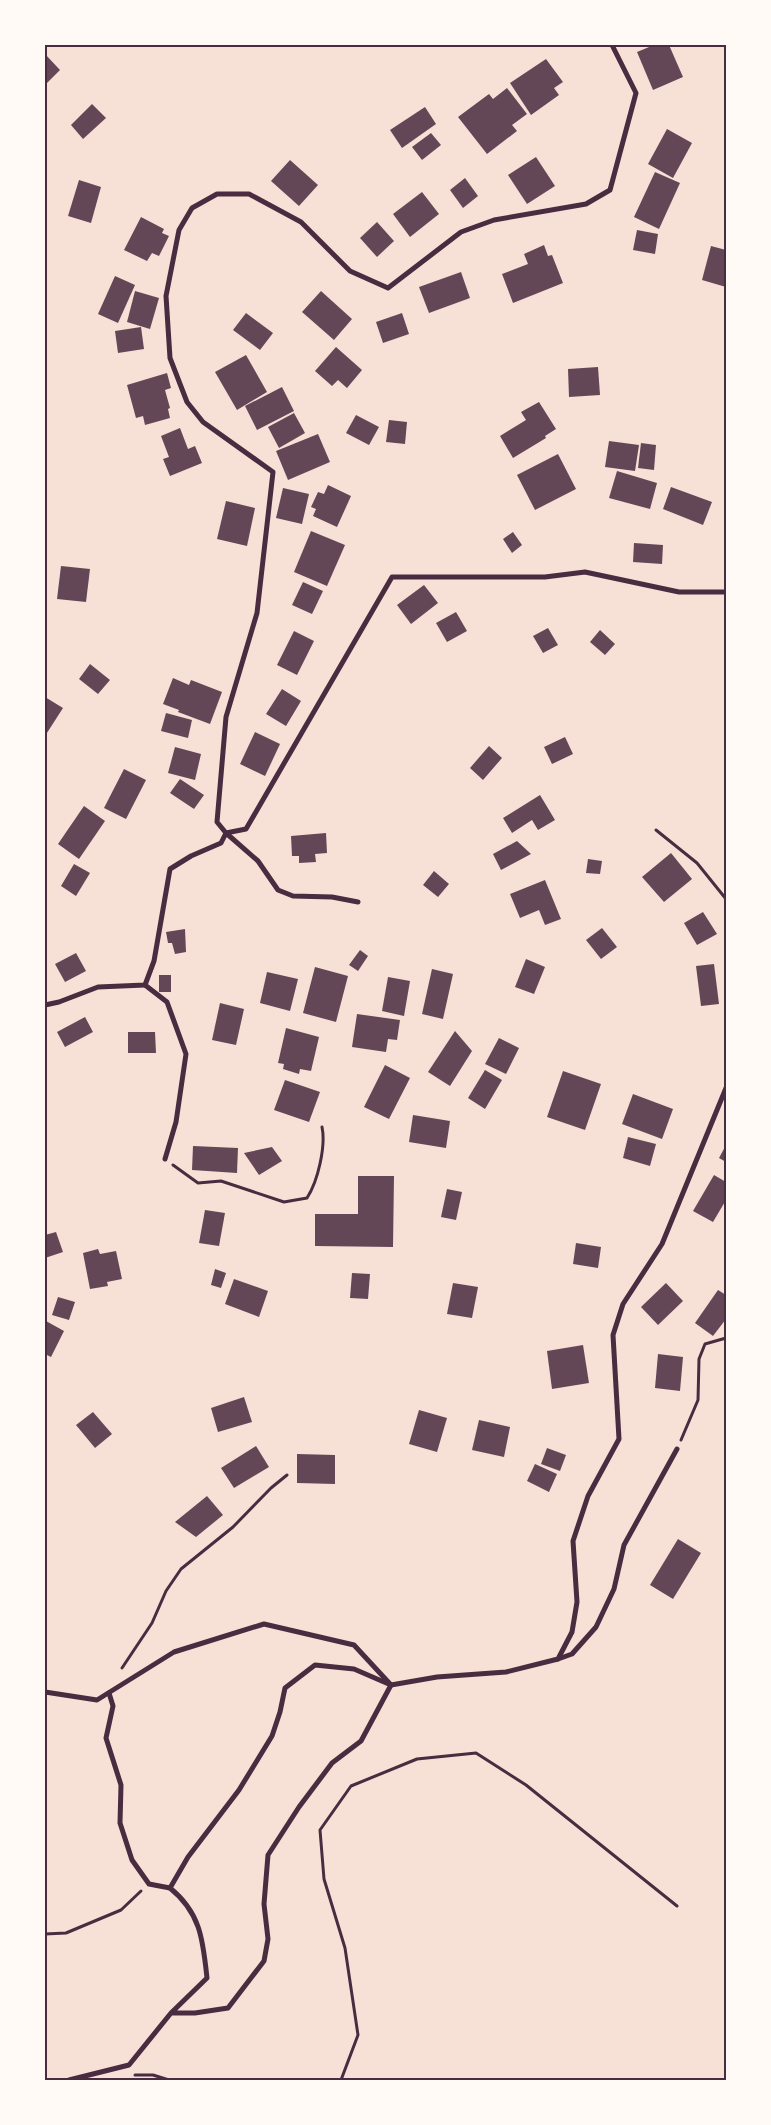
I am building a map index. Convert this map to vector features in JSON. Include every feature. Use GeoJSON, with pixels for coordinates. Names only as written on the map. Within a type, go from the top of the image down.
{"type":"FeatureCollection","features":[{"type":"Feature","properties":{"kind":"street"},"geometry":{"type":"LineString","coordinates":[[358,902],[332,897],[293,896],[278,890],[258,861],[226,833],[218,822],[226,717],[257,612],[273,472],[203,422],[187,402],[170,358],[166,296],[179,230],[192,208],[217,194],[249,194],[301,222],[350,271],[388,288],[461,232],[494,220],[586,204],[610,190],[636,94],[612,45]]}},
{"type":"Feature","properties":{"kind":"street"},"geometry":{"type":"LineString","coordinates":[[226,833],[246,829],[392,577],[545,577],[585,572],[679,592],[726,592]]}},
{"type":"Feature","properties":{"kind":"street"},"geometry":{"type":"LineString","coordinates":[[145,985],[154,961],[170,869],[191,856],[221,843],[226,833]]}},
{"type":"Feature","properties":{"kind":"street"},"geometry":{"type":"LineString","coordinates":[[45,1005],[59,1002],[98,987],[145,985],[167,1002],[186,1054],[176,1122],[165,1159]]}},
{"type":"Feature","properties":{"kind":"street"},"geometry":{"type":"LineString","coordinates":[[558,1659],[572,1632],[577,1602],[573,1541],[588,1496],[619,1439],[612,1335],[623,1304],[662,1244],[726,1088]]}},
{"type":"Feature","properties":{"kind":"street"},"geometry":{"type":"LineString","coordinates":[[170,1888],[188,1857],[239,1790],[272,1736],[285,1688],[315,1666],[354,1670],[391,1684],[436,1677],[506,1672],[572,1654],[596,1628],[614,1589],[624,1544],[677,1449]]}},
{"type":"Feature","properties":{"kind":"street"},"geometry":{"type":"LineString","coordinates":[[45,1692],[97,1700],[174,1652],[264,1624],[354,1645],[391,1684]]}},
{"type":"Feature","properties":{"kind":"street"},"geometry":{"type":"LineString","coordinates":[[171,2013],[196,2014],[228,2008],[264,1961],[268,1939],[264,1904],[268,1855],[299,1807],[332,1764],[360,1741],[391,1684]]}},
{"type":"Feature","properties":{"kind":"street"},"geometry":{"type":"LineString","coordinates":[[69,2080],[129,2065],[171,2013],[207,1978],[197,1921],[184,1899],[170,1888],[149,1884],[132,1860],[120,1823],[121,1785],[106,1738],[113,1706],[108,1693]]}},
{"type":"Feature","properties":{"kind":"path"},"geometry":{"type":"LineString","coordinates":[[656,830],[697,863],[726,899]]}},
{"type":"Feature","properties":{"kind":"path"},"geometry":{"type":"LineString","coordinates":[[165,1159],[198,1183],[221,1181],[284,1202],[307,1198],[313,1190],[325,1141],[322,1127]]}},
{"type":"Feature","properties":{"kind":"path"},"geometry":{"type":"LineString","coordinates":[[677,1449],[698,1400],[699,1359],[705,1344],[726,1338]]}},
{"type":"Feature","properties":{"kind":"path"},"geometry":{"type":"LineString","coordinates":[[122,1669],[152,1623],[166,1591],[181,1569],[233,1527],[271,1488],[287,1475]]}},
{"type":"Feature","properties":{"kind":"path"},"geometry":{"type":"LineString","coordinates":[[341,2080],[358,2035],[345,1948],[324,1879],[320,1830],[351,1786],[417,1759],[476,1753],[526,1785],[677,1906]]}},
{"type":"Feature","properties":{"kind":"path"},"geometry":{"type":"LineString","coordinates":[[45,1934],[66,1933],[120,1910],[149,1884]]}},
{"type":"Feature","properties":{"kind":"building"},"geometry":{"type":"Polygon","coordinates":[[[654,45],[669,45],[683,77],[653,90],[637,52],[654,45]]]}},
{"type":"Feature","properties":{"kind":"building"},"geometry":{"type":"Polygon","coordinates":[[[45,54],[60,70],[45,85],[45,54]]]}},
{"type":"Feature","properties":{"kind":"building"},"geometry":{"type":"Polygon","coordinates":[[[546,59],[563,82],[554,88],[559,95],[531,115],[510,83],[546,59]]]}},
{"type":"Feature","properties":{"kind":"building"},"geometry":{"type":"Polygon","coordinates":[[[507,88],[527,114],[512,125],[517,131],[487,154],[458,117],[489,94],[493,99],[507,88]]]}},
{"type":"Feature","properties":{"kind":"building"},"geometry":{"type":"Polygon","coordinates":[[[92,104],[106,118],[83,139],[71,125],[92,104]]]}},
{"type":"Feature","properties":{"kind":"building"},"geometry":{"type":"Polygon","coordinates":[[[425,107],[436,124],[402,148],[390,130],[425,107]]]}},
{"type":"Feature","properties":{"kind":"building"},"geometry":{"type":"Polygon","coordinates":[[[667,129],[692,143],[673,178],[648,164],[667,129]]]}},
{"type":"Feature","properties":{"kind":"building"},"geometry":{"type":"Polygon","coordinates":[[[431,133],[441,145],[422,160],[412,147],[431,133]]]}},
{"type":"Feature","properties":{"kind":"building"},"geometry":{"type":"Polygon","coordinates":[[[536,157],[555,186],[527,204],[508,175],[536,157]]]}},
{"type":"Feature","properties":{"kind":"building"},"geometry":{"type":"Polygon","coordinates":[[[290,160],[318,185],[299,206],[271,181],[290,160]]]}},
{"type":"Feature","properties":{"kind":"building"},"geometry":{"type":"Polygon","coordinates":[[[655,172],[680,183],[659,229],[634,217],[655,172]]]}},
{"type":"Feature","properties":{"kind":"building"},"geometry":{"type":"Polygon","coordinates":[[[465,178],[478,196],[463,208],[450,190],[465,178]]]}},
{"type":"Feature","properties":{"kind":"building"},"geometry":{"type":"Polygon","coordinates":[[[79,180],[101,187],[91,223],[68,216],[79,180]]]}},
{"type":"Feature","properties":{"kind":"building"},"geometry":{"type":"Polygon","coordinates":[[[422,192],[439,214],[410,237],[393,214],[422,192]]]}},
{"type":"Feature","properties":{"kind":"building"},"geometry":{"type":"Polygon","coordinates":[[[141,217],[164,229],[162,233],[169,236],[159,256],[152,253],[147,261],[124,250],[141,217]]]}},
{"type":"Feature","properties":{"kind":"building"},"geometry":{"type":"Polygon","coordinates":[[[377,222],[394,241],[377,257],[360,238],[377,222]]]}},
{"type":"Feature","properties":{"kind":"building"},"geometry":{"type":"Polygon","coordinates":[[[637,230],[658,234],[655,254],[633,250],[637,230]]]}},
{"type":"Feature","properties":{"kind":"building"},"geometry":{"type":"Polygon","coordinates":[[[544,245],[548,256],[552,255],[563,283],[513,303],[502,274],[528,264],[524,254],[544,245]]]}},
{"type":"Feature","properties":{"kind":"building"},"geometry":{"type":"Polygon","coordinates":[[[711,246],[726,250],[726,287],[702,280],[711,246]]]}},
{"type":"Feature","properties":{"kind":"building"},"geometry":{"type":"Polygon","coordinates":[[[461,272],[470,298],[429,313],[419,287],[461,272]]]}},
{"type":"Feature","properties":{"kind":"building"},"geometry":{"type":"Polygon","coordinates":[[[115,276],[135,285],[118,323],[98,314],[115,276]]]}},
{"type":"Feature","properties":{"kind":"building"},"geometry":{"type":"Polygon","coordinates":[[[135,291],[159,298],[150,329],[127,322],[135,291]]]}},
{"type":"Feature","properties":{"kind":"building"},"geometry":{"type":"Polygon","coordinates":[[[321,291],[352,319],[334,340],[302,312],[321,291]]]}},
{"type":"Feature","properties":{"kind":"building"},"geometry":{"type":"Polygon","coordinates":[[[246,313],[273,333],[260,350],[233,330],[246,313]]]}},
{"type":"Feature","properties":{"kind":"building"},"geometry":{"type":"Polygon","coordinates":[[[402,313],[409,334],[383,343],[376,322],[402,313]]]}},
{"type":"Feature","properties":{"kind":"building"},"geometry":{"type":"Polygon","coordinates":[[[141,327],[144,349],[118,353],[115,331],[141,327]]]}},
{"type":"Feature","properties":{"kind":"building"},"geometry":{"type":"Polygon","coordinates":[[[336,347],[362,370],[347,388],[338,380],[332,386],[315,371],[336,347]]]}},
{"type":"Feature","properties":{"kind":"building"},"geometry":{"type":"Polygon","coordinates":[[[246,355],[267,392],[237,410],[215,372],[246,355]]]}},
{"type":"Feature","properties":{"kind":"building"},"geometry":{"type":"Polygon","coordinates":[[[598,367],[600,395],[569,397],[568,369],[598,367]]]}},
{"type":"Feature","properties":{"kind":"building"},"geometry":{"type":"Polygon","coordinates":[[[167,373],[171,388],[165,390],[170,408],[168,409],[170,418],[145,425],[143,416],[136,418],[127,385],[167,373]]]}},
{"type":"Feature","properties":{"kind":"building"},"geometry":{"type":"Polygon","coordinates":[[[282,387],[294,411],[257,430],[245,406],[282,387]]]}},
{"type":"Feature","properties":{"kind":"building"},"geometry":{"type":"Polygon","coordinates":[[[539,402],[556,429],[545,436],[546,438],[513,458],[500,436],[526,420],[521,412],[539,402]]]}},
{"type":"Feature","properties":{"kind":"building"},"geometry":{"type":"Polygon","coordinates":[[[294,413],[305,433],[279,448],[268,427],[294,413]]]}},
{"type":"Feature","properties":{"kind":"building"},"geometry":{"type":"Polygon","coordinates":[[[356,415],[379,427],[369,445],[346,433],[356,415]]]}},
{"type":"Feature","properties":{"kind":"building"},"geometry":{"type":"Polygon","coordinates":[[[389,420],[407,422],[405,444],[386,442],[389,420]]]}},
{"type":"Feature","properties":{"kind":"building"},"geometry":{"type":"Polygon","coordinates":[[[180,428],[188,449],[195,446],[202,463],[170,476],[163,459],[169,457],[161,436],[180,428]]]}},
{"type":"Feature","properties":{"kind":"building"},"geometry":{"type":"Polygon","coordinates":[[[318,434],[330,462],[288,480],[276,451],[318,434]]]}},
{"type":"Feature","properties":{"kind":"building"},"geometry":{"type":"Polygon","coordinates":[[[609,441],[639,445],[635,471],[605,467],[609,441]]]}},
{"type":"Feature","properties":{"kind":"building"},"geometry":{"type":"Polygon","coordinates":[[[641,443],[656,445],[654,470],[638,468],[641,443]]]}},
{"type":"Feature","properties":{"kind":"building"},"geometry":{"type":"Polygon","coordinates":[[[558,454],[576,489],[535,510],[517,475],[558,454]]]}},
{"type":"Feature","properties":{"kind":"building"},"geometry":{"type":"Polygon","coordinates":[[[617,471],[657,483],[650,509],[609,498],[617,471]]]}},
{"type":"Feature","properties":{"kind":"building"},"geometry":{"type":"Polygon","coordinates":[[[328,485],[351,496],[337,527],[313,516],[316,509],[311,507],[318,492],[324,494],[328,485]]]}},
{"type":"Feature","properties":{"kind":"building"},"geometry":{"type":"Polygon","coordinates":[[[671,487],[712,502],[703,525],[663,509],[671,487]]]}},
{"type":"Feature","properties":{"kind":"building"},"geometry":{"type":"Polygon","coordinates":[[[283,488],[309,494],[302,524],[276,518],[283,488]]]}},
{"type":"Feature","properties":{"kind":"building"},"geometry":{"type":"Polygon","coordinates":[[[226,501],[255,508],[247,546],[217,539],[226,501]]]}},
{"type":"Feature","properties":{"kind":"building"},"geometry":{"type":"Polygon","coordinates":[[[311,531],[345,545],[327,586],[294,572],[311,531]]]}},
{"type":"Feature","properties":{"kind":"building"},"geometry":{"type":"Polygon","coordinates":[[[513,532],[522,545],[512,553],[503,539],[513,532]]]}},
{"type":"Feature","properties":{"kind":"building"},"geometry":{"type":"Polygon","coordinates":[[[634,543],[663,545],[662,564],[633,562],[634,543]]]}},
{"type":"Feature","properties":{"kind":"building"},"geometry":{"type":"Polygon","coordinates":[[[61,566],[90,569],[86,602],[57,599],[61,566]]]}},
{"type":"Feature","properties":{"kind":"building"},"geometry":{"type":"Polygon","coordinates":[[[303,582],[323,591],[312,614],[292,605],[303,582]]]}},
{"type":"Feature","properties":{"kind":"building"},"geometry":{"type":"Polygon","coordinates":[[[424,585],[438,603],[411,624],[397,605],[424,585]]]}},
{"type":"Feature","properties":{"kind":"building"},"geometry":{"type":"Polygon","coordinates":[[[456,612],[467,631],[447,642],[436,623],[456,612]]]}},
{"type":"Feature","properties":{"kind":"building"},"geometry":{"type":"Polygon","coordinates":[[[548,628],[558,645],[543,653],[533,636],[548,628]]]}},
{"type":"Feature","properties":{"kind":"building"},"geometry":{"type":"Polygon","coordinates":[[[600,630],[615,644],[605,655],[590,642],[600,630]]]}},
{"type":"Feature","properties":{"kind":"building"},"geometry":{"type":"Polygon","coordinates":[[[294,631],[314,641],[297,675],[277,665],[294,631]]]}},
{"type":"Feature","properties":{"kind":"building"},"geometry":{"type":"Polygon","coordinates":[[[90,664],[110,680],[98,694],[79,679],[90,664]]]}},
{"type":"Feature","properties":{"kind":"building"},"geometry":{"type":"Polygon","coordinates":[[[173,678],[189,685],[191,680],[222,692],[210,724],[163,704],[173,678]]]}},
{"type":"Feature","properties":{"kind":"building"},"geometry":{"type":"Polygon","coordinates":[[[282,689],[301,701],[286,726],[266,714],[282,689]]]}},
{"type":"Feature","properties":{"kind":"building"},"geometry":{"type":"Polygon","coordinates":[[[45,697],[63,708],[45,736],[45,697]]]}},
{"type":"Feature","properties":{"kind":"building"},"geometry":{"type":"Polygon","coordinates":[[[166,713],[192,720],[188,738],[161,731],[166,713]]]}},
{"type":"Feature","properties":{"kind":"building"},"geometry":{"type":"Polygon","coordinates":[[[255,732],[280,744],[265,776],[240,764],[255,732]]]}},
{"type":"Feature","properties":{"kind":"building"},"geometry":{"type":"Polygon","coordinates":[[[565,737],[573,754],[552,764],[544,747],[565,737]]]}},
{"type":"Feature","properties":{"kind":"building"},"geometry":{"type":"Polygon","coordinates":[[[489,746],[502,758],[483,780],[470,768],[489,746]]]}},
{"type":"Feature","properties":{"kind":"building"},"geometry":{"type":"Polygon","coordinates":[[[175,747],[201,754],[195,780],[168,773],[175,747]]]}},
{"type":"Feature","properties":{"kind":"building"},"geometry":{"type":"Polygon","coordinates":[[[124,769],[146,780],[126,819],[104,808],[124,769]]]}},
{"type":"Feature","properties":{"kind":"building"},"geometry":{"type":"Polygon","coordinates":[[[180,779],[204,795],[194,809],[170,793],[180,779]]]}},
{"type":"Feature","properties":{"kind":"building"},"geometry":{"type":"Polygon","coordinates":[[[540,795],[555,820],[538,830],[532,820],[512,833],[503,818],[540,795]]]}},
{"type":"Feature","properties":{"kind":"building"},"geometry":{"type":"Polygon","coordinates":[[[84,806],[105,821],[79,859],[58,844],[84,806]]]}},
{"type":"Feature","properties":{"kind":"building"},"geometry":{"type":"Polygon","coordinates":[[[326,833],[327,853],[315,854],[316,862],[299,863],[299,856],[292,856],[291,836],[326,833]]]}},
{"type":"Feature","properties":{"kind":"building"},"geometry":{"type":"Polygon","coordinates":[[[517,841],[531,854],[501,870],[493,854],[517,841]]]}},
{"type":"Feature","properties":{"kind":"building"},"geometry":{"type":"Polygon","coordinates":[[[671,853],[692,879],[664,902],[642,877],[671,853]]]}},
{"type":"Feature","properties":{"kind":"building"},"geometry":{"type":"Polygon","coordinates":[[[588,859],[602,861],[600,874],[586,873],[588,859]]]}},
{"type":"Feature","properties":{"kind":"building"},"geometry":{"type":"Polygon","coordinates":[[[74,864],[90,873],[76,896],[61,886],[74,864]]]}},
{"type":"Feature","properties":{"kind":"building"},"geometry":{"type":"Polygon","coordinates":[[[434,871],[449,884],[438,897],[423,885],[434,871]]]}},
{"type":"Feature","properties":{"kind":"building"},"geometry":{"type":"Polygon","coordinates":[[[545,880],[561,919],[545,925],[539,910],[520,918],[510,894],[545,880]]]}},
{"type":"Feature","properties":{"kind":"building"},"geometry":{"type":"Polygon","coordinates":[[[703,912],[717,934],[697,945],[684,923],[703,912]]]}},
{"type":"Feature","properties":{"kind":"building"},"geometry":{"type":"Polygon","coordinates":[[[602,928],[617,947],[601,959],[586,940],[602,928]]]}},
{"type":"Feature","properties":{"kind":"building"},"geometry":{"type":"Polygon","coordinates":[[[185,929],[186,952],[175,954],[172,943],[168,943],[166,932],[185,929]]]}},
{"type":"Feature","properties":{"kind":"building"},"geometry":{"type":"Polygon","coordinates":[[[360,950],[368,956],[358,971],[349,965],[360,950]]]}},
{"type":"Feature","properties":{"kind":"building"},"geometry":{"type":"Polygon","coordinates":[[[76,953],[86,971],[65,982],[55,964],[76,953]]]}},
{"type":"Feature","properties":{"kind":"building"},"geometry":{"type":"Polygon","coordinates":[[[526,959],[545,967],[534,994],[515,987],[526,959]]]}},
{"type":"Feature","properties":{"kind":"building"},"geometry":{"type":"Polygon","coordinates":[[[714,964],[719,1004],[701,1006],[696,966],[714,964]]]}},
{"type":"Feature","properties":{"kind":"building"},"geometry":{"type":"Polygon","coordinates":[[[315,967],[348,976],[336,1022],[303,1013],[315,967]]]}},
{"type":"Feature","properties":{"kind":"building"},"geometry":{"type":"Polygon","coordinates":[[[432,969],[453,974],[443,1019],[422,1014],[432,969]]]}},
{"type":"Feature","properties":{"kind":"building"},"geometry":{"type":"Polygon","coordinates":[[[267,972],[298,979],[290,1011],[260,1003],[267,972]]]}},
{"type":"Feature","properties":{"kind":"building"},"geometry":{"type":"Polygon","coordinates":[[[159,975],[171,975],[171,992],[159,992],[159,975]]]}},
{"type":"Feature","properties":{"kind":"building"},"geometry":{"type":"Polygon","coordinates":[[[388,977],[410,981],[404,1016],[382,1011],[388,977]]]}},
{"type":"Feature","properties":{"kind":"building"},"geometry":{"type":"Polygon","coordinates":[[[220,1003],[244,1009],[236,1045],[212,1040],[220,1003]]]}},
{"type":"Feature","properties":{"kind":"building"},"geometry":{"type":"Polygon","coordinates":[[[357,1014],[400,1020],[397,1040],[388,1039],[386,1052],[352,1047],[357,1014]]]}},
{"type":"Feature","properties":{"kind":"building"},"geometry":{"type":"Polygon","coordinates":[[[85,1017],[93,1032],[65,1047],[57,1032],[85,1017]]]}},
{"type":"Feature","properties":{"kind":"building"},"geometry":{"type":"Polygon","coordinates":[[[286,1028],[319,1037],[311,1071],[300,1069],[299,1074],[283,1069],[284,1064],[278,1063],[286,1028]]]}},
{"type":"Feature","properties":{"kind":"building"},"geometry":{"type":"Polygon","coordinates":[[[455,1031],[472,1051],[450,1086],[428,1072],[455,1031]]]}},
{"type":"Feature","properties":{"kind":"building"},"geometry":{"type":"Polygon","coordinates":[[[128,1032],[155,1032],[156,1053],[128,1053],[128,1032]]]}},
{"type":"Feature","properties":{"kind":"building"},"geometry":{"type":"Polygon","coordinates":[[[499,1038],[519,1048],[506,1074],[485,1064],[499,1038]]]}},
{"type":"Feature","properties":{"kind":"building"},"geometry":{"type":"Polygon","coordinates":[[[385,1065],[410,1078],[389,1119],[364,1107],[385,1065]]]}},
{"type":"Feature","properties":{"kind":"building"},"geometry":{"type":"Polygon","coordinates":[[[485,1070],[502,1080],[485,1109],[468,1098],[485,1070]]]}},
{"type":"Feature","properties":{"kind":"building"},"geometry":{"type":"Polygon","coordinates":[[[563,1071],[601,1084],[585,1130],[547,1117],[563,1071]]]}},
{"type":"Feature","properties":{"kind":"building"},"geometry":{"type":"Polygon","coordinates":[[[285,1080],[320,1092],[309,1122],[274,1110],[285,1080]]]}},
{"type":"Feature","properties":{"kind":"building"},"geometry":{"type":"Polygon","coordinates":[[[633,1094],[673,1109],[662,1139],[622,1124],[633,1094]]]}},
{"type":"Feature","properties":{"kind":"building"},"geometry":{"type":"Polygon","coordinates":[[[413,1115],[450,1121],[446,1148],[409,1142],[413,1115]]]}},
{"type":"Feature","properties":{"kind":"building"},"geometry":{"type":"Polygon","coordinates":[[[628,1137],[656,1144],[650,1166],[623,1158],[628,1137]]]}},
{"type":"Feature","properties":{"kind":"building"},"geometry":{"type":"Polygon","coordinates":[[[726,1145],[726,1162],[719,1158],[726,1145]]]}},
{"type":"Feature","properties":{"kind":"building"},"geometry":{"type":"Polygon","coordinates":[[[193,1146],[238,1148],[237,1173],[192,1170],[193,1146]]]}},
{"type":"Feature","properties":{"kind":"building"},"geometry":{"type":"Polygon","coordinates":[[[272,1147],[282,1161],[259,1175],[244,1153],[272,1147]]]}},
{"type":"Feature","properties":{"kind":"building"},"geometry":{"type":"Polygon","coordinates":[[[714,1175],[726,1182],[726,1200],[713,1222],[693,1211],[714,1175]]]}},
{"type":"Feature","properties":{"kind":"building"},"geometry":{"type":"Polygon","coordinates":[[[358,1176],[394,1176],[393,1247],[315,1246],[315,1214],[358,1214],[358,1176]]]}},
{"type":"Feature","properties":{"kind":"building"},"geometry":{"type":"Polygon","coordinates":[[[447,1189],[462,1192],[456,1220],[441,1217],[447,1189]]]}},
{"type":"Feature","properties":{"kind":"building"},"geometry":{"type":"Polygon","coordinates":[[[205,1210],[225,1213],[219,1246],[199,1243],[205,1210]]]}},
{"type":"Feature","properties":{"kind":"building"},"geometry":{"type":"Polygon","coordinates":[[[56,1232],[63,1252],[45,1258],[45,1235],[56,1232]]]}},
{"type":"Feature","properties":{"kind":"building"},"geometry":{"type":"Polygon","coordinates":[[[576,1243],[601,1247],[598,1268],[573,1264],[576,1243]]]}},
{"type":"Feature","properties":{"kind":"building"},"geometry":{"type":"Polygon","coordinates":[[[98,1249],[100,1254],[116,1251],[122,1279],[107,1282],[108,1286],[90,1289],[83,1253],[98,1249]]]}},
{"type":"Feature","properties":{"kind":"building"},"geometry":{"type":"Polygon","coordinates":[[[215,1269],[226,1273],[221,1288],[211,1285],[215,1269]]]}},
{"type":"Feature","properties":{"kind":"building"},"geometry":{"type":"Polygon","coordinates":[[[352,1273],[370,1274],[368,1299],[350,1298],[352,1273]]]}},
{"type":"Feature","properties":{"kind":"building"},"geometry":{"type":"Polygon","coordinates":[[[234,1279],[268,1291],[259,1317],[225,1304],[234,1279]]]}},
{"type":"Feature","properties":{"kind":"building"},"geometry":{"type":"Polygon","coordinates":[[[453,1283],[478,1287],[472,1318],[447,1314],[453,1283]]]}},
{"type":"Feature","properties":{"kind":"building"},"geometry":{"type":"Polygon","coordinates":[[[666,1283],[683,1301],[658,1325],[641,1307],[666,1283]]]}},
{"type":"Feature","properties":{"kind":"building"},"geometry":{"type":"Polygon","coordinates":[[[718,1290],[726,1295],[726,1319],[713,1336],[695,1323],[718,1290]]]}},
{"type":"Feature","properties":{"kind":"building"},"geometry":{"type":"Polygon","coordinates":[[[58,1297],[75,1302],[69,1320],[52,1315],[58,1297]]]}},
{"type":"Feature","properties":{"kind":"building"},"geometry":{"type":"Polygon","coordinates":[[[46,1321],[64,1331],[51,1357],[45,1354],[46,1321]]]}},
{"type":"Feature","properties":{"kind":"building"},"geometry":{"type":"Polygon","coordinates":[[[583,1345],[589,1383],[552,1389],[547,1351],[583,1345]]]}},
{"type":"Feature","properties":{"kind":"building"},"geometry":{"type":"Polygon","coordinates":[[[658,1354],[683,1357],[680,1391],[655,1388],[658,1354]]]}},
{"type":"Feature","properties":{"kind":"building"},"geometry":{"type":"Polygon","coordinates":[[[244,1397],[252,1422],[218,1432],[211,1408],[244,1397]]]}},
{"type":"Feature","properties":{"kind":"building"},"geometry":{"type":"Polygon","coordinates":[[[419,1410],[447,1418],[437,1452],[409,1444],[419,1410]]]}},
{"type":"Feature","properties":{"kind":"building"},"geometry":{"type":"Polygon","coordinates":[[[93,1412],[112,1434],[95,1448],[76,1425],[93,1412]]]}},
{"type":"Feature","properties":{"kind":"building"},"geometry":{"type":"Polygon","coordinates":[[[479,1420],[510,1427],[504,1457],[472,1450],[479,1420]]]}},
{"type":"Feature","properties":{"kind":"building"},"geometry":{"type":"Polygon","coordinates":[[[256,1446],[269,1467],[234,1488],[221,1468],[256,1446]]]}},
{"type":"Feature","properties":{"kind":"building"},"geometry":{"type":"Polygon","coordinates":[[[547,1448],[566,1455],[560,1471],[541,1464],[547,1448]]]}},
{"type":"Feature","properties":{"kind":"building"},"geometry":{"type":"Polygon","coordinates":[[[297,1454],[335,1455],[335,1484],[297,1483],[297,1454]]]}},
{"type":"Feature","properties":{"kind":"building"},"geometry":{"type":"Polygon","coordinates":[[[535,1464],[557,1474],[549,1492],[527,1481],[535,1464]]]}},
{"type":"Feature","properties":{"kind":"building"},"geometry":{"type":"Polygon","coordinates":[[[207,1496],[223,1515],[196,1537],[175,1522],[207,1496]]]}},
{"type":"Feature","properties":{"kind":"building"},"geometry":{"type":"Polygon","coordinates":[[[678,1539],[701,1553],[673,1599],[650,1585],[678,1539]]]}}]}
